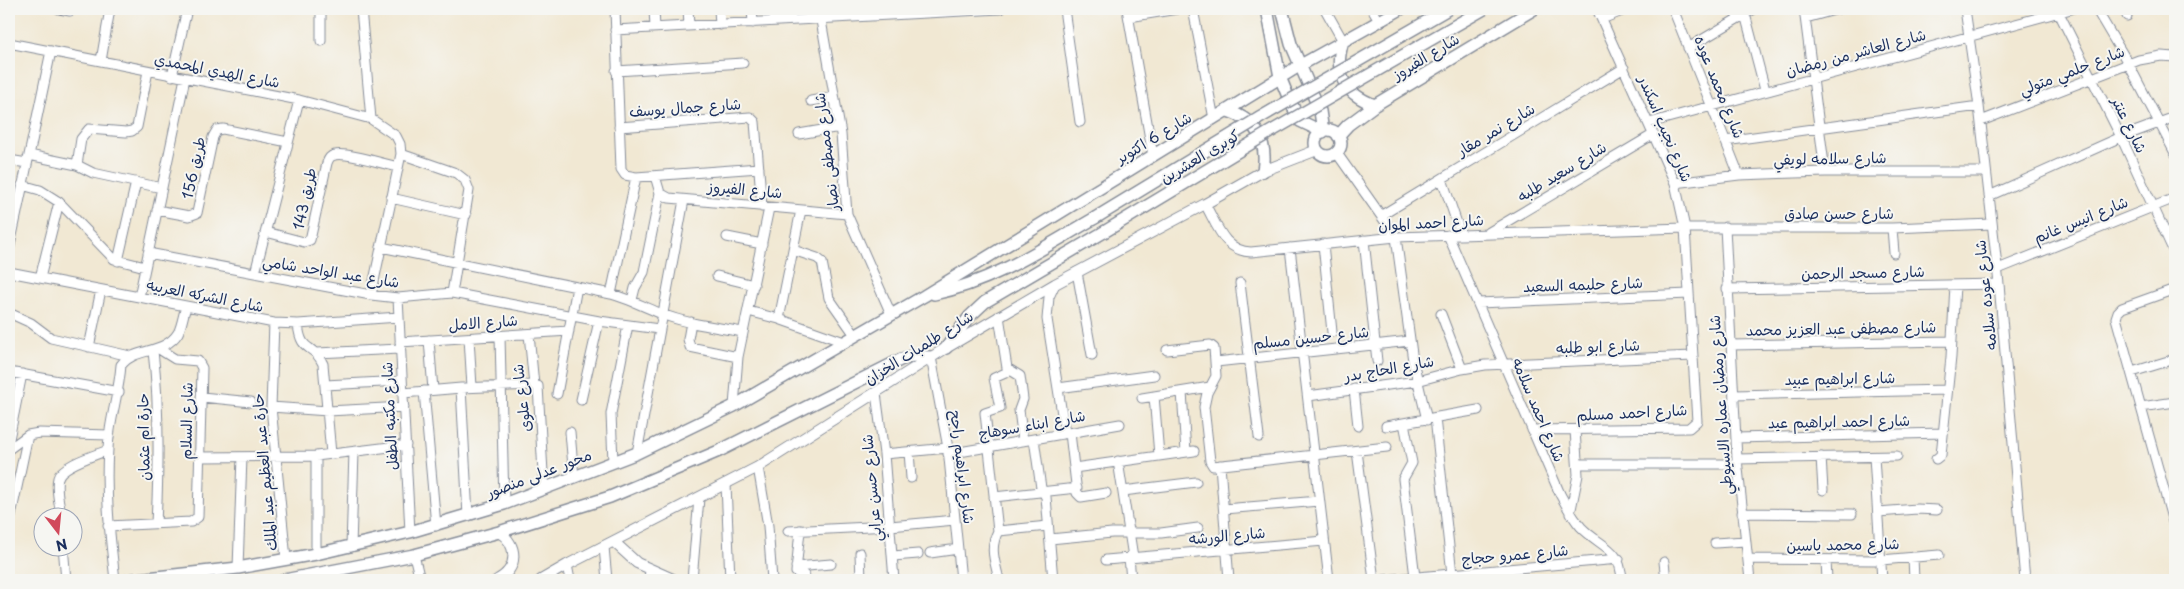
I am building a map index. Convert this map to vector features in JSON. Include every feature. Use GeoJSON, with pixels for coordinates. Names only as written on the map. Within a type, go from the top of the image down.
{"type":"FeatureCollection","features":[{"type":"Feature","properties":{"kind":"main road"},"geometry":{"type":"LineString","coordinates":[[1267,9],[1280,77],[1300,121],[1323,132],[1332,131],[1338,136],[1340,145],[1336,152],[1326,156],[1317,150],[1315,146],[1316,138],[1323,132]]}},
{"type":"Feature","properties":{"kind":"main road"},"geometry":{"type":"LineString","coordinates":[[1282,9],[1299,66],[1320,110],[1323,132]]}},
{"type":"Feature","properties":{"kind":"main road","name":"شارع 6 اكتوبر"},"geometry":{"type":"LineString","coordinates":[[924,296],[1214,120],[1280,77],[1401,9]]}},
{"type":"Feature","properties":{"kind":"main road","name":"كوبرى العشرين"},"geometry":{"type":"LineString","coordinates":[[924,296],[961,288],[996,274],[1095,218],[1261,117],[1448,9]]}},
{"type":"Feature","properties":{"kind":"main road","name":"كوبرى العشرين"},"geometry":{"type":"LineString","coordinates":[[946,348],[970,316],[985,302],[1320,103],[1484,9]]}},
{"type":"Feature","properties":{"kind":"main road","name":"شارع الفيروز"},"geometry":{"type":"LineString","coordinates":[[1338,136],[1348,125],[1375,105],[1534,9]]}},
{"type":"Feature","properties":{"kind":"main road"},"geometry":{"type":"LineString","coordinates":[[1342,41],[1338,54],[1339,68],[1343,81],[1351,92],[1362,101],[1375,105]]}},
{"type":"Feature","properties":{"kind":"main road"},"geometry":{"type":"LineString","coordinates":[[1228,111],[1240,115],[1251,122],[1259,133],[1264,145],[1263,171]]}},
{"type":"Feature","properties":{"kind":"main road","name":"محور عدلى منصور"},"geometry":{"type":"LineString","coordinates":[[129,580],[238,568],[351,547],[436,526],[544,490],[637,453],[734,406],[924,296]]}},
{"type":"Feature","properties":{"kind":"main road"},"geometry":{"type":"LineString","coordinates":[[284,580],[325,577],[414,555],[499,532],[610,497],[719,451],[902,359],[917,356],[931,357]]}},
{"type":"Feature","properties":{"kind":"street"},"geometry":{"type":"LineString","coordinates":[[59,9],[70,11],[75,9]]}},
{"type":"Feature","properties":{"kind":"street"},"geometry":{"type":"LineString","coordinates":[[100,61],[110,9]]}},
{"type":"Feature","properties":{"kind":"street"},"geometry":{"type":"LineString","coordinates":[[172,76],[187,9]]}},
{"type":"Feature","properties":{"kind":"street"},"geometry":{"type":"LineString","coordinates":[[321,9],[321,41]]}},
{"type":"Feature","properties":{"kind":"street"},"geometry":{"type":"LineString","coordinates":[[360,9],[371,119]]}},
{"type":"Feature","properties":{"kind":"street"},"geometry":{"type":"LineString","coordinates":[[615,9],[621,169],[624,175],[636,177],[759,168]]}},
{"type":"Feature","properties":{"kind":"street"},"geometry":{"type":"LineString","coordinates":[[654,9],[656,28]]}},
{"type":"Feature","properties":{"kind":"street"},"geometry":{"type":"LineString","coordinates":[[688,9],[689,26]]}},
{"type":"Feature","properties":{"kind":"street"},"geometry":{"type":"LineString","coordinates":[[719,9],[720,25]]}},
{"type":"Feature","properties":{"kind":"street"},"geometry":{"type":"LineString","coordinates":[[752,9],[753,23]]}},
{"type":"Feature","properties":{"kind":"street"},"geometry":{"type":"LineString","coordinates":[[778,9],[779,21]]}},
{"type":"Feature","properties":{"kind":"street","name":"شارع مصطفى نصار"},"geometry":{"type":"LineString","coordinates":[[819,9],[840,127],[847,214],[891,314]]}},
{"type":"Feature","properties":{"kind":"street"},"geometry":{"type":"LineString","coordinates":[[615,30],[821,19],[891,12],[1000,9]]}},
{"type":"Feature","properties":{"kind":"street"},"geometry":{"type":"LineString","coordinates":[[1064,9],[1080,122]]}},
{"type":"Feature","properties":{"kind":"street"},"geometry":{"type":"LineString","coordinates":[[1153,156],[1128,13],[1177,9]]}},
{"type":"Feature","properties":{"kind":"street"},"geometry":{"type":"LineString","coordinates":[[1193,9],[1214,120]]}},
{"type":"Feature","properties":{"kind":"street"},"geometry":{"type":"LineString","coordinates":[[1325,9],[1342,41]]}},
{"type":"Feature","properties":{"kind":"street"},"geometry":{"type":"LineString","coordinates":[[1372,9],[1379,21]]}},
{"type":"Feature","properties":{"kind":"street","name":"شارع نجيب اسكندر"},"geometry":{"type":"LineString","coordinates":[[1597,9],[1675,183],[1685,228],[1693,356]]}},
{"type":"Feature","properties":{"kind":"street"},"geometry":{"type":"LineString","coordinates":[[1602,19],[1627,9]]}},
{"type":"Feature","properties":{"kind":"street","name":"شارع محمد عوده"},"geometry":{"type":"LineString","coordinates":[[1673,9],[1739,175]]}},
{"type":"Feature","properties":{"kind":"street"},"geometry":{"type":"LineString","coordinates":[[1688,48],[1754,9]]}},
{"type":"Feature","properties":{"kind":"street"},"geometry":{"type":"LineString","coordinates":[[1825,172],[1805,13],[1838,9]]}},
{"type":"Feature","properties":{"kind":"street","name":"شارع عوده سلامه"},"geometry":{"type":"LineString","coordinates":[[1965,9],[1979,106],[1998,269],[2024,580]]}},
{"type":"Feature","properties":{"kind":"street","name":"شارع العاشر من رمضان"},"geometry":{"type":"LineString","coordinates":[[1649,123],[1765,90],[1969,38],[2058,10],[2071,9]]}},
{"type":"Feature","properties":{"kind":"street"},"geometry":{"type":"LineString","coordinates":[[2096,9],[2128,63],[2175,153]]}},
{"type":"Feature","properties":{"kind":"street","name":"شارع عنتر"},"geometry":{"type":"LineString","coordinates":[[2058,10],[2090,78],[2121,137],[2175,254]]}},
{"type":"Feature","properties":{"kind":"street"},"geometry":{"type":"LineString","coordinates":[[1745,14],[1765,90]]}},
{"type":"Feature","properties":{"kind":"street","name":"شارع الهدي المحمدي"},"geometry":{"type":"LineString","coordinates":[[9,43],[299,100],[371,119],[396,136],[400,144],[401,154]]}},
{"type":"Feature","properties":{"kind":"street"},"geometry":{"type":"LineString","coordinates":[[9,250],[50,52]]}},
{"type":"Feature","properties":{"kind":"street","name":"شارع حلمي متولي"},"geometry":{"type":"LineString","coordinates":[[1980,121],[2128,63],[2150,57],[2174,59]]}},
{"type":"Feature","properties":{"kind":"street"},"geometry":{"type":"LineString","coordinates":[[616,70],[743,63]]}},
{"type":"Feature","properties":{"kind":"street","name":"شارع نمر مقار"},"geometry":{"type":"LineString","coordinates":[[1382,215],[1624,68]]}},
{"type":"Feature","properties":{"kind":"street"},"geometry":{"type":"LineString","coordinates":[[77,165],[81,138],[89,129],[126,132],[132,131],[137,127],[148,71]]}},
{"type":"Feature","properties":{"kind":"street"},"geometry":{"type":"LineString","coordinates":[[139,297],[186,78]]}},
{"type":"Feature","properties":{"kind":"street"},"geometry":{"type":"LineString","coordinates":[[811,101],[834,97]]}},
{"type":"Feature","properties":{"kind":"street"},"geometry":{"type":"LineString","coordinates":[[255,273],[299,100]]}},
{"type":"Feature","properties":{"kind":"street"},"geometry":{"type":"LineString","coordinates":[[1726,141],[1979,106]]}},
{"type":"Feature","properties":{"kind":"street","name":"شارع جمال يوسف"},"geometry":{"type":"LineString","coordinates":[[619,127],[750,117],[755,122],[765,207],[762,244],[738,357],[734,406]]}},
{"type":"Feature","properties":{"kind":"street"},"geometry":{"type":"LineString","coordinates":[[1989,196],[2121,137],[2175,117]]}},
{"type":"Feature","properties":{"kind":"street"},"geometry":{"type":"LineString","coordinates":[[799,134],[840,127]]}},
{"type":"Feature","properties":{"kind":"street","name":"طريق 156"},"geometry":{"type":"LineString","coordinates":[[157,210],[189,216],[197,213],[213,138],[218,130],[288,142]]}},
{"type":"Feature","properties":{"kind":"street","name":"شارع سعيد طلبه"},"geometry":{"type":"LineString","coordinates":[[1485,234],[1654,134]]}},
{"type":"Feature","properties":{"kind":"street","name":"شارع طلمبات الخزان"},"geometry":{"type":"LineString","coordinates":[[541,580],[758,467],[931,357],[1055,284],[1263,171],[1317,150]]}},
{"type":"Feature","properties":{"kind":"street"},"geometry":{"type":"LineString","coordinates":[[1336,152],[1396,237],[1417,381],[1431,419],[1452,574]]}},
{"type":"Feature","properties":{"kind":"street"},"geometry":{"type":"LineString","coordinates":[[371,295],[401,154],[456,173],[465,180],[469,190],[452,293]]}},
{"type":"Feature","properties":{"kind":"street","name":"طريق 143"},"geometry":{"type":"LineString","coordinates":[[266,232],[304,242],[310,240],[327,163],[333,155],[398,167]]}},
{"type":"Feature","properties":{"kind":"street"},"geometry":{"type":"LineString","coordinates":[[9,160],[28,159],[77,165],[93,173],[162,188]]}},
{"type":"Feature","properties":{"kind":"street","name":"شارع سلامه لويفي"},"geometry":{"type":"LineString","coordinates":[[1675,183],[1739,175],[1825,172],[1986,172]]}},
{"type":"Feature","properties":{"kind":"street"},"geometry":{"type":"LineString","coordinates":[[632,300],[635,288],[644,272],[660,193],[655,176]]}},
{"type":"Feature","properties":{"kind":"street"},"geometry":{"type":"LineString","coordinates":[[611,294],[636,177]]}},
{"type":"Feature","properties":{"kind":"street"},"geometry":{"type":"LineString","coordinates":[[1442,179],[1461,235]]}},
{"type":"Feature","properties":{"kind":"street"},"geometry":{"type":"LineString","coordinates":[[118,261],[136,182]]}},
{"type":"Feature","properties":{"kind":"street"},"geometry":{"type":"LineString","coordinates":[[22,185],[40,190],[60,202],[109,256],[118,261],[145,267]]}},
{"type":"Feature","properties":{"kind":"street","name":"شارع الفيروز"},"geometry":{"type":"LineString","coordinates":[[660,193],[669,198],[684,200],[847,214]]}},
{"type":"Feature","properties":{"kind":"street"},"geometry":{"type":"LineString","coordinates":[[391,198],[466,215]]}},
{"type":"Feature","properties":{"kind":"street","name":"شارع انيس غانم"},"geometry":{"type":"LineString","coordinates":[[1998,269],[2175,198]]}},
{"type":"Feature","properties":{"kind":"street"},"geometry":{"type":"LineString","coordinates":[[637,453],[684,200]]}},
{"type":"Feature","properties":{"kind":"street"},"geometry":{"type":"LineString","coordinates":[[40,278],[60,202]]}},
{"type":"Feature","properties":{"kind":"street","name":"شارع احمد الموان"},"geometry":{"type":"LineString","coordinates":[[1205,204],[1224,238],[1232,248],[1242,252],[1396,237],[1685,228]]}},
{"type":"Feature","properties":{"kind":"street"},"geometry":{"type":"LineString","coordinates":[[779,318],[801,210]]}},
{"type":"Feature","properties":{"kind":"street","name":"شارع حسن صادق"},"geometry":{"type":"LineString","coordinates":[[1685,228],[1892,228],[1992,224]]}},
{"type":"Feature","properties":{"kind":"street","name":"شارع رمضان عماره الاسيوطي"},"geometry":{"type":"LineString","coordinates":[[1725,227],[1737,461],[1750,580]]}},
{"type":"Feature","properties":{"kind":"street"},"geometry":{"type":"LineString","coordinates":[[1892,228],[1894,253]]}},
{"type":"Feature","properties":{"kind":"street","name":"شارع احمد سلامه"},"geometry":{"type":"LineString","coordinates":[[1448,235],[1570,514],[1582,528],[1612,550],[1619,560]]}},
{"type":"Feature","properties":{"kind":"street"},"geometry":{"type":"LineString","coordinates":[[727,237],[762,244]]}},
{"type":"Feature","properties":{"kind":"street"},"geometry":{"type":"LineString","coordinates":[[1364,240],[1377,361]]}},
{"type":"Feature","properties":{"kind":"street"},"geometry":{"type":"LineString","coordinates":[[1323,244],[1332,332]]}},
{"type":"Feature","properties":{"kind":"street"},"geometry":{"type":"LineString","coordinates":[[381,247],[611,294],[632,300],[662,314],[691,322],[743,332]]}},
{"type":"Feature","properties":{"kind":"street"},"geometry":{"type":"LineString","coordinates":[[1290,248],[1329,580]]}},
{"type":"Feature","properties":{"kind":"street"},"geometry":{"type":"LineString","coordinates":[[793,250],[822,262],[828,298],[855,335]]}},
{"type":"Feature","properties":{"kind":"street","name":"شارع عبد الواحد شامي"},"geometry":{"type":"LineString","coordinates":[[148,253],[371,295],[398,298],[452,293],[599,321],[659,329]]}},
{"type":"Feature","properties":{"kind":"street","name":"شارع الشركه العربيه"},"geometry":{"type":"LineString","coordinates":[[9,272],[274,323],[298,324],[398,318]]}},
{"type":"Feature","properties":{"kind":"street"},"geometry":{"type":"LineString","coordinates":[[1077,272],[1092,355]]}},
{"type":"Feature","properties":{"kind":"street"},"geometry":{"type":"LineString","coordinates":[[717,276],[754,285]]}},
{"type":"Feature","properties":{"kind":"street"},"geometry":{"type":"LineString","coordinates":[[1240,283],[1259,437]]}},
{"type":"Feature","properties":{"kind":"street"},"geometry":{"type":"LineString","coordinates":[[1055,284],[1049,297],[1047,319],[1078,494],[1080,497],[1106,493]]}},
{"type":"Feature","properties":{"kind":"street","name":"شارع مسجد الرحمن"},"geometry":{"type":"LineString","coordinates":[[1728,289],[1999,284]]}},
{"type":"Feature","properties":{"kind":"street"},"geometry":{"type":"LineString","coordinates":[[1936,459],[1941,455],[1952,341],[1955,286]]}},
{"type":"Feature","properties":{"kind":"street"},"geometry":{"type":"LineString","coordinates":[[556,394],[577,287]]}},
{"type":"Feature","properties":{"kind":"street"},"geometry":{"type":"LineString","coordinates":[[2175,289],[2122,308],[2116,318],[2141,407],[2172,503],[2175,529]]}},
{"type":"Feature","properties":{"kind":"street"},"geometry":{"type":"LineString","coordinates":[[89,347],[101,290]]}},
{"type":"Feature","properties":{"kind":"street","name":"شارع حليمه السعيد"},"geometry":{"type":"LineString","coordinates":[[1478,303],[1689,294]]}},
{"type":"Feature","properties":{"kind":"street","name":"شارع مكتبه الطفل"},"geometry":{"type":"LineString","coordinates":[[398,298],[410,532]]}},
{"type":"Feature","properties":{"kind":"street"},"geometry":{"type":"LineString","coordinates":[[9,313],[31,323],[51,338],[130,356],[156,350],[167,344],[179,331],[186,307]]}},
{"type":"Feature","properties":{"kind":"street"},"geometry":{"type":"LineString","coordinates":[[748,311],[779,318],[844,342]]}},
{"type":"Feature","properties":{"kind":"street"},"geometry":{"type":"LineString","coordinates":[[1441,314],[1462,369]]}},
{"type":"Feature","properties":{"kind":"street"},"geometry":{"type":"LineString","coordinates":[[999,316],[1006,364],[1010,371],[1020,376],[1023,399],[1019,410],[1023,441]]}},
{"type":"Feature","properties":{"kind":"street"},"geometry":{"type":"LineString","coordinates":[[581,400],[599,321]]}},
{"type":"Feature","properties":{"kind":"street"},"geometry":{"type":"LineString","coordinates":[[691,322],[688,339],[690,347],[738,357]]}},
{"type":"Feature","properties":{"kind":"street","name":"حارة عبد العظيم عبد الملك"},"geometry":{"type":"LineString","coordinates":[[274,323],[271,407],[286,559]]}},
{"type":"Feature","properties":{"kind":"street"},"geometry":{"type":"LineString","coordinates":[[298,324],[300,339],[304,345],[317,353],[323,364],[331,454]]}},
{"type":"Feature","properties":{"kind":"street"},"geometry":{"type":"LineString","coordinates":[[613,462],[611,414],[628,325]]}},
{"type":"Feature","properties":{"kind":"street","name":"شارع الامل"},"geometry":{"type":"LineString","coordinates":[[317,353],[400,345],[428,340],[569,332]]}},
{"type":"Feature","properties":{"kind":"street","name":"شارع علوى"},"geometry":{"type":"LineString","coordinates":[[529,334],[534,385],[538,386],[544,490]]}},
{"type":"Feature","properties":{"kind":"street"},"geometry":{"type":"LineString","coordinates":[[500,336],[504,504]]}},
{"type":"Feature","properties":{"kind":"street"},"geometry":{"type":"LineString","coordinates":[[469,338],[472,387]]}},
{"type":"Feature","properties":{"kind":"street"},"geometry":{"type":"LineString","coordinates":[[428,340],[428,390],[436,526]]}},
{"type":"Feature","properties":{"kind":"street","name":"شارع حسين مسلم"},"geometry":{"type":"LineString","coordinates":[[1216,362],[1410,341]]}},
{"type":"Feature","properties":{"kind":"street","name":"شارع مصطفى عبد العزيز محمد"},"geometry":{"type":"LineString","coordinates":[[1731,345],[1952,341]]}},
{"type":"Feature","properties":{"kind":"street"},"geometry":{"type":"LineString","coordinates":[[1167,350],[1210,345],[1214,348],[1216,376],[1207,393],[1204,407],[1210,461],[1213,466],[1387,447]]}},
{"type":"Feature","properties":{"kind":"street","name":"شارع السلام"},"geometry":{"type":"LineString","coordinates":[[156,350],[175,359],[198,362],[202,372],[198,517],[191,522],[156,523]]}},
{"type":"Feature","properties":{"kind":"street","name":"حارة ام عثمان"},"geometry":{"type":"LineString","coordinates":[[156,350],[159,430],[156,523]]}},
{"type":"Feature","properties":{"kind":"street"},"geometry":{"type":"LineString","coordinates":[[115,580],[108,526],[109,435],[119,392],[121,365],[130,356]]}},
{"type":"Feature","properties":{"kind":"street","name":"شارع ابو طلبه"},"geometry":{"type":"LineString","coordinates":[[1504,364],[1693,356]]}},
{"type":"Feature","properties":{"kind":"street","name":"شارع احمد مسلم"},"geometry":{"type":"LineString","coordinates":[[1532,430],[1693,426],[1697,418],[1693,356]]}},
{"type":"Feature","properties":{"kind":"street","name":"شارع ابراهيم راجح"},"geometry":{"type":"LineString","coordinates":[[931,357],[948,451],[961,580]]}},
{"type":"Feature","properties":{"kind":"street"},"geometry":{"type":"LineString","coordinates":[[2132,372],[2175,359]]}},
{"type":"Feature","properties":{"kind":"street","name":"شارع الحاج بدر"},"geometry":{"type":"LineString","coordinates":[[1308,396],[1417,381],[1462,369],[1504,364]]}},
{"type":"Feature","properties":{"kind":"street"},"geometry":{"type":"LineString","coordinates":[[999,580],[993,547],[998,531],[985,413],[1001,407],[994,379],[1010,371]]}},
{"type":"Feature","properties":{"kind":"street"},"geometry":{"type":"LineString","coordinates":[[9,372],[119,392]]}},
{"type":"Feature","properties":{"kind":"street"},"geometry":{"type":"LineString","coordinates":[[9,439],[22,374]]}},
{"type":"Feature","properties":{"kind":"street"},"geometry":{"type":"LineString","coordinates":[[1058,388],[1154,375]]}},
{"type":"Feature","properties":{"kind":"street"},"geometry":{"type":"LineString","coordinates":[[325,385],[402,380]]}},
{"type":"Feature","properties":{"kind":"street"},"geometry":{"type":"LineString","coordinates":[[403,393],[472,387],[534,385]]}},
{"type":"Feature","properties":{"kind":"street"},"geometry":{"type":"LineString","coordinates":[[1142,398],[1210,387]]}},
{"type":"Feature","properties":{"kind":"street"},"geometry":{"type":"LineString","coordinates":[[461,388],[468,516]]}},
{"type":"Feature","properties":{"kind":"street"},"geometry":{"type":"LineString","coordinates":[[1354,389],[1358,426]]}},
{"type":"Feature","properties":{"kind":"street","name":"شارع ابراهيم عبيد"},"geometry":{"type":"LineString","coordinates":[[1734,395],[1947,390]]}},
{"type":"Feature","properties":{"kind":"street"},"geometry":{"type":"LineString","coordinates":[[1074,468],[1190,451],[1182,392]]}},
{"type":"Feature","properties":{"kind":"street","name":"شارع حسن عرابي"},"geometry":{"type":"LineString","coordinates":[[876,393],[884,454],[894,580]]}},
{"type":"Feature","properties":{"kind":"street"},"geometry":{"type":"LineString","coordinates":[[1154,396],[1159,456]]}},
{"type":"Feature","properties":{"kind":"street"},"geometry":{"type":"LineString","coordinates":[[202,397],[251,402]]}},
{"type":"Feature","properties":{"kind":"street"},"geometry":{"type":"LineString","coordinates":[[2141,407],[2175,402]]}},
{"type":"Feature","properties":{"kind":"street"},"geometry":{"type":"LineString","coordinates":[[271,407],[328,411],[404,407]]}},
{"type":"Feature","properties":{"kind":"street"},"geometry":{"type":"LineString","coordinates":[[1386,426],[1478,410]]}},
{"type":"Feature","properties":{"kind":"street"},"geometry":{"type":"LineString","coordinates":[[1404,423],[1412,463],[1403,479],[1415,577]]}},
{"type":"Feature","properties":{"kind":"street","name":"شارع ابناء سوهاج"},"geometry":{"type":"LineString","coordinates":[[884,454],[988,447],[1120,424]]}},
{"type":"Feature","properties":{"kind":"street"},"geometry":{"type":"LineString","coordinates":[[1570,514],[1577,488],[1576,430]]}},
{"type":"Feature","properties":{"kind":"street"},"geometry":{"type":"LineString","coordinates":[[570,432],[574,478]]}},
{"type":"Feature","properties":{"kind":"street"},"geometry":{"type":"LineString","coordinates":[[9,449],[28,435],[39,433],[109,435]]}},
{"type":"Feature","properties":{"kind":"street","name":"شارع احمد ابراهيم عيد"},"geometry":{"type":"LineString","coordinates":[[1736,438],[1943,433]]}},
{"type":"Feature","properties":{"kind":"street"},"geometry":{"type":"LineString","coordinates":[[9,525],[28,435]]}},
{"type":"Feature","properties":{"kind":"street"},"geometry":{"type":"LineString","coordinates":[[1034,439],[1041,488],[1046,497],[1053,580]]}},
{"type":"Feature","properties":{"kind":"street"},"geometry":{"type":"LineString","coordinates":[[200,458],[316,456],[406,445]]}},
{"type":"Feature","properties":{"kind":"street"},"geometry":{"type":"LineString","coordinates":[[60,506],[58,478],[61,471],[67,466],[108,450]]}},
{"type":"Feature","properties":{"kind":"street"},"geometry":{"type":"LineString","coordinates":[[1357,450],[1374,580]]}},
{"type":"Feature","properties":{"kind":"street"},"geometry":{"type":"LineString","coordinates":[[351,547],[354,452]]}},
{"type":"Feature","properties":{"kind":"street"},"geometry":{"type":"LineString","coordinates":[[909,452],[911,478]]}},
{"type":"Feature","properties":{"kind":"street"},"geometry":{"type":"LineString","coordinates":[[316,456],[316,554]]}},
{"type":"Feature","properties":{"kind":"street"},"geometry":{"type":"LineString","coordinates":[[1578,464],[1897,456]]}},
{"type":"Feature","properties":{"kind":"street"},"geometry":{"type":"LineString","coordinates":[[238,568],[242,457]]}},
{"type":"Feature","properties":{"kind":"street"},"geometry":{"type":"LineString","coordinates":[[1821,457],[1823,490]]}},
{"type":"Feature","properties":{"kind":"street"},"geometry":{"type":"LineString","coordinates":[[1874,457],[1882,580]]}},
{"type":"Feature","properties":{"kind":"street"},"geometry":{"type":"LineString","coordinates":[[1118,462],[1131,533],[1131,580]]}},
{"type":"Feature","properties":{"kind":"street"},"geometry":{"type":"LineString","coordinates":[[1220,465],[1229,580]]}},
{"type":"Feature","properties":{"kind":"street"},"geometry":{"type":"LineString","coordinates":[[758,467],[768,526],[772,580]]}},
{"type":"Feature","properties":{"kind":"street"},"geometry":{"type":"LineString","coordinates":[[1123,491],[1196,482]]}},
{"type":"Feature","properties":{"kind":"street"},"geometry":{"type":"LineString","coordinates":[[726,484],[730,580]]}},
{"type":"Feature","properties":{"kind":"street"},"geometry":{"type":"LineString","coordinates":[[994,497],[1077,488]]}},
{"type":"Feature","properties":{"kind":"street"},"geometry":{"type":"LineString","coordinates":[[692,580],[698,498]]}},
{"type":"Feature","properties":{"kind":"street"},"geometry":{"type":"LineString","coordinates":[[1224,509],[1319,501]]}},
{"type":"Feature","properties":{"kind":"street"},"geometry":{"type":"LineString","coordinates":[[1878,512],[1917,509],[1937,510]]}},
{"type":"Feature","properties":{"kind":"street"},"geometry":{"type":"LineString","coordinates":[[1742,513],[1852,514]]}},
{"type":"Feature","properties":{"kind":"street"},"geometry":{"type":"LineString","coordinates":[[788,531],[890,526],[955,520]]}},
{"type":"Feature","properties":{"kind":"street"},"geometry":{"type":"LineString","coordinates":[[108,526],[156,523]]}},
{"type":"Feature","properties":{"kind":"street"},"geometry":{"type":"LineString","coordinates":[[998,531],[1048,526]]}},
{"type":"Feature","properties":{"kind":"street"},"geometry":{"type":"LineString","coordinates":[[1050,539],[1131,533],[1161,533],[1198,528]]}},
{"type":"Feature","properties":{"kind":"street"},"geometry":{"type":"LineString","coordinates":[[800,530],[796,572],[804,575],[806,580]]}},
{"type":"Feature","properties":{"kind":"street"},"geometry":{"type":"LineString","coordinates":[[497,580],[506,574],[514,559],[511,543],[499,532]]}},
{"type":"Feature","properties":{"kind":"street"},"geometry":{"type":"LineString","coordinates":[[1715,543],[1745,541]]}},
{"type":"Feature","properties":{"kind":"street"},"geometry":{"type":"LineString","coordinates":[[614,542],[650,575],[675,580]]}},
{"type":"Feature","properties":{"kind":"street","name":"شارع الورشه"},"geometry":{"type":"LineString","coordinates":[[1106,560],[1324,542]]}},
{"type":"Feature","properties":{"kind":"street"},"geometry":{"type":"LineString","coordinates":[[604,547],[607,580]]}},
{"type":"Feature","properties":{"kind":"street"},"geometry":{"type":"LineString","coordinates":[[930,553],[958,550]]}},
{"type":"Feature","properties":{"kind":"street"},"geometry":{"type":"LineString","coordinates":[[860,553],[861,580]]}},
{"type":"Feature","properties":{"kind":"street"},"geometry":{"type":"LineString","coordinates":[[893,556],[918,554]]}},
{"type":"Feature","properties":{"kind":"street"},"geometry":{"type":"LineString","coordinates":[[414,555],[420,580]]}},
{"type":"Feature","properties":{"kind":"street","name":"شارع محمد ياسين"},"geometry":{"type":"LineString","coordinates":[[1748,559],[1881,560],[1939,555]]}},
{"type":"Feature","properties":{"kind":"street"},"geometry":{"type":"LineString","coordinates":[[64,556],[66,580]]}},
{"type":"Feature","properties":{"kind":"street"},"geometry":{"type":"LineString","coordinates":[[1914,557],[1914,580]]}},
{"type":"Feature","properties":{"kind":"street"},"geometry":{"type":"LineString","coordinates":[[1619,560],[1622,580]]}},
{"type":"Feature","properties":{"kind":"street","name":"شارع عمرو حجاج"},"geometry":{"type":"LineString","coordinates":[[1384,580],[1619,560]]}},
{"type":"Feature","properties":{"kind":"street"},"geometry":{"type":"LineString","coordinates":[[1826,560],[1827,580]]}},
{"type":"Feature","properties":{"kind":"street"},"geometry":{"type":"LineString","coordinates":[[1664,562],[1666,580]]}},
{"type":"Feature","properties":{"kind":"street"},"geometry":{"type":"LineString","coordinates":[[796,567],[831,564]]}},
{"type":"Feature","properties":{"kind":"street"},"geometry":{"type":"LineString","coordinates":[[567,565],[570,580]]}}]}
